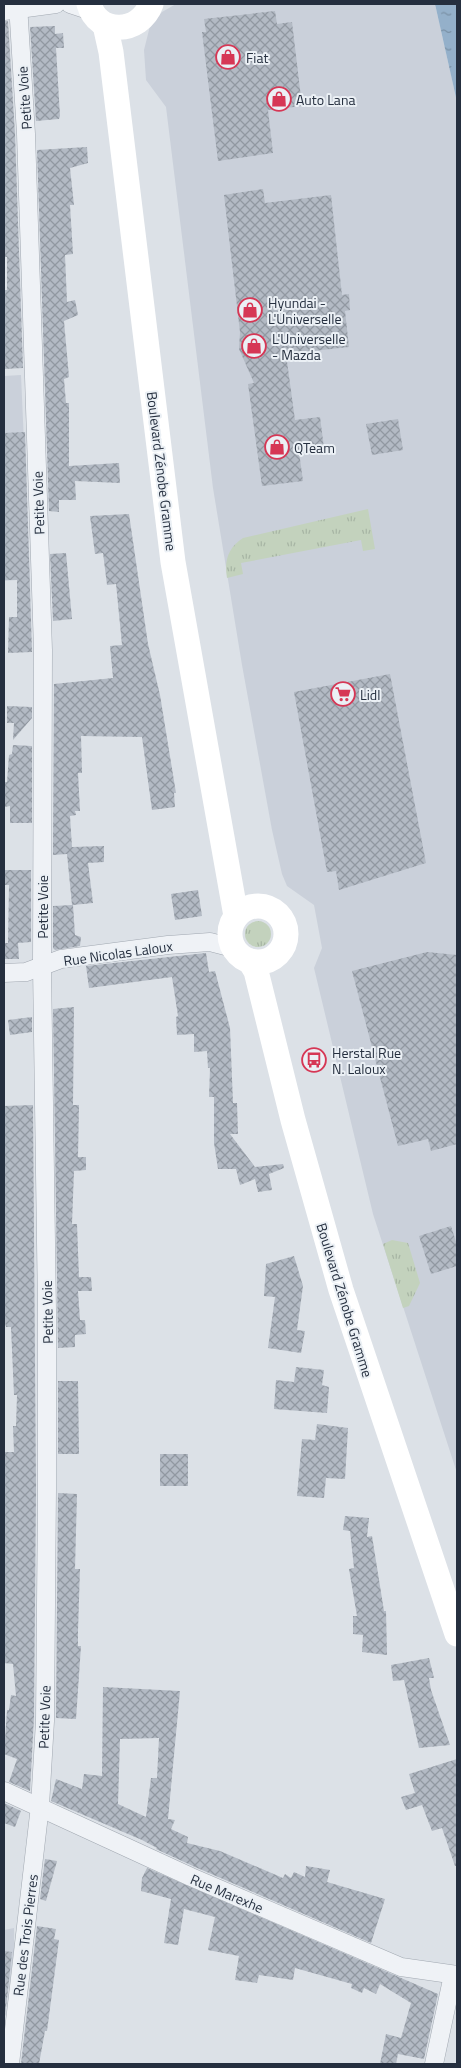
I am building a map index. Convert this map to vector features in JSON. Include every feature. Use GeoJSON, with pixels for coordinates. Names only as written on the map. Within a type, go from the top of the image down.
{"type":"FeatureCollection","features":[{"type":"Feature","properties":{"kind":"main road","name":"Boulevard Zénobe Gramme"},"geometry":{"type":"LineString","coordinates":[[89,11],[116,28],[127,27],[138,22],[151,4]]}},
{"type":"Feature","properties":{"kind":"main road","name":"Boulevard Zénobe Gramme"},"geometry":{"type":"LineString","coordinates":[[89,11],[111,52],[173,562],[236,916],[230,929],[230,942],[256,971],[296,1129],[341,1290],[457,1634]]}},
{"type":"Feature","properties":{"kind":"main road"},"geometry":{"type":"LineString","coordinates":[[236,916],[249,907],[259,905],[275,912],[285,924],[285,943],[279,953],[265,961],[242,955]]}},
{"type":"Feature","properties":{"kind":"street"},"geometry":{"type":"LineString","coordinates":[[13,8],[56,4]]}},
{"type":"Feature","properties":{"kind":"street","name":"Petite Voie"},"geometry":{"type":"LineString","coordinates":[[13,8],[26,134],[43,650],[42,966],[47,1341],[45,1722],[40,1806]]}},
{"type":"Feature","properties":{"kind":"street","name":"Rue Nicolas Laloux"},"geometry":{"type":"LineString","coordinates":[[4,972],[26,972],[61,959],[168,945],[210,942],[242,955]]}},
{"type":"Feature","properties":{"kind":"street","name":"Rue Marexhe"},"geometry":{"type":"LineString","coordinates":[[4,1792],[40,1806],[191,1877],[401,1967],[455,1975]]}},
{"type":"Feature","properties":{"kind":"street","name":"Rue des Trois Pierres"},"geometry":{"type":"LineString","coordinates":[[10,2064],[40,1806]]}},
{"type":"Feature","properties":{"kind":"street"},"geometry":{"type":"LineString","coordinates":[[434,2064],[455,1975]]}},
{"type":"Feature","properties":{"kind":"shaded area"},"geometry":{"type":"Polygon","coordinates":[[[176,4],[435,4],[457,102],[457,1473],[373,1214],[314,968],[322,948],[314,905],[287,886],[282,874],[272,830],[242,665],[213,488],[166,107],[146,80],[144,50],[150,26],[162,12],[176,4]]]}},
{"type":"Feature","properties":{"kind":"shaded area"},"geometry":{"type":"Polygon","coordinates":[[[21,375],[30,579],[4,581],[4,376],[21,375]]]}},
{"type":"Feature","properties":{"kind":"shaded area"},"geometry":{"type":"Polygon","coordinates":[[[14,1928],[14,1952],[4,2020],[4,1930],[14,1928]]]}},
{"type":"Feature","properties":{"kind":"green space"},"geometry":{"type":"Polygon","coordinates":[[[368,509],[375,549],[363,551],[361,540],[241,563],[243,574],[227,578],[226,566],[228,555],[243,538],[368,509]]]}},
{"type":"Feature","properties":{"kind":"green space"},"geometry":{"type":"Polygon","coordinates":[[[258,921],[267,925],[271,934],[267,943],[258,947],[249,943],[245,934],[249,925],[258,921]]]}},
{"type":"Feature","properties":{"kind":"green space"},"geometry":{"type":"Polygon","coordinates":[[[392,1240],[408,1243],[420,1283],[409,1306],[403,1308],[383,1244],[392,1240]]]}},
{"type":"Feature","properties":{"kind":"water"},"geometry":{"type":"Polygon","coordinates":[[[435,4],[457,4],[457,102],[435,4]]]}},
{"type":"Feature","properties":{"kind":"building"},"geometry":{"type":"Polygon","coordinates":[[[275,11],[277,24],[292,22],[302,106],[268,110],[273,153],[218,161],[202,32],[206,32],[204,19],[275,11]]]}},
{"type":"Feature","properties":{"kind":"building"},"geometry":{"type":"Polygon","coordinates":[[[4,21],[8,21],[15,134],[23,368],[4,369],[4,290],[7,290],[7,257],[4,257],[4,21]]]}},
{"type":"Feature","properties":{"kind":"building"},"geometry":{"type":"Polygon","coordinates":[[[55,26],[55,34],[63,33],[64,48],[56,48],[60,116],[59,119],[36,121],[30,27],[55,26]]]}},
{"type":"Feature","properties":{"kind":"building"},"geometry":{"type":"Polygon","coordinates":[[[87,147],[88,163],[70,168],[74,205],[70,205],[73,254],[65,255],[67,302],[75,300],[78,315],[64,321],[69,377],[64,379],[66,403],[69,403],[69,466],[119,463],[120,483],[75,481],[76,500],[59,500],[59,512],[49,511],[37,150],[87,147]]]}},
{"type":"Feature","properties":{"kind":"building"},"geometry":{"type":"Polygon","coordinates":[[[263,189],[265,203],[331,195],[342,295],[349,294],[350,310],[345,311],[349,347],[286,354],[295,420],[320,417],[324,448],[299,452],[303,481],[262,486],[248,384],[254,383],[239,349],[240,332],[224,195],[263,189]]]}},
{"type":"Feature","properties":{"kind":"building"},"geometry":{"type":"Polygon","coordinates":[[[398,419],[403,450],[372,455],[366,424],[398,419]]]}},
{"type":"Feature","properties":{"kind":"building"},"geometry":{"type":"Polygon","coordinates":[[[25,432],[32,652],[8,653],[9,617],[17,617],[17,580],[4,580],[4,433],[25,432]]]}},
{"type":"Feature","properties":{"kind":"building"},"geometry":{"type":"Polygon","coordinates":[[[129,514],[148,644],[160,695],[176,793],[174,793],[175,807],[152,810],[142,737],[81,736],[82,773],[78,773],[80,811],[75,811],[76,815],[70,816],[72,847],[104,846],[104,862],[88,863],[93,903],[73,905],[75,935],[81,937],[80,946],[55,950],[53,948],[53,906],[72,905],[67,854],[53,855],[54,684],[113,678],[110,646],[122,645],[116,584],[107,585],[103,553],[95,554],[90,516],[129,514]]]}},
{"type":"Feature","properties":{"kind":"building"},"geometry":{"type":"Polygon","coordinates":[[[66,553],[72,619],[53,621],[50,554],[66,553]]]}},
{"type":"Feature","properties":{"kind":"building"},"geometry":{"type":"Polygon","coordinates":[[[390,674],[426,863],[339,890],[336,871],[327,872],[294,692],[390,674]]]}},
{"type":"Feature","properties":{"kind":"building"},"geometry":{"type":"Polygon","coordinates":[[[7,706],[32,707],[32,718],[13,740],[14,723],[7,723],[7,706]]]}},
{"type":"Feature","properties":{"kind":"building"},"geometry":{"type":"Polygon","coordinates":[[[13,745],[32,746],[32,823],[10,823],[10,806],[4,807],[4,782],[7,782],[9,755],[12,754],[13,745]]]}},
{"type":"Feature","properties":{"kind":"building"},"geometry":{"type":"Polygon","coordinates":[[[4,870],[31,870],[31,942],[18,943],[19,959],[4,959],[4,943],[8,943],[9,885],[4,885],[4,870]]]}},
{"type":"Feature","properties":{"kind":"building"},"geometry":{"type":"Polygon","coordinates":[[[198,890],[202,916],[175,920],[171,894],[198,890]]]}},
{"type":"Feature","properties":{"kind":"building"},"geometry":{"type":"Polygon","coordinates":[[[427,952],[457,955],[457,1144],[431,1151],[428,1139],[398,1146],[352,971],[427,952]]]}},
{"type":"Feature","properties":{"kind":"building"},"geometry":{"type":"Polygon","coordinates":[[[206,953],[209,972],[215,971],[230,1028],[233,1103],[237,1103],[238,1134],[230,1134],[255,1167],[283,1164],[284,1168],[269,1174],[272,1190],[258,1192],[255,1179],[240,1185],[236,1169],[218,1169],[214,1143],[214,1097],[209,1097],[210,1068],[208,1068],[207,1051],[194,1052],[194,1034],[177,1035],[176,1017],[178,1016],[172,977],[89,988],[86,966],[206,953]]]}},
{"type":"Feature","properties":{"kind":"building"},"geometry":{"type":"Polygon","coordinates":[[[74,1007],[73,1105],[79,1105],[78,1157],[86,1157],[86,1170],[74,1171],[72,1224],[77,1224],[79,1277],[91,1277],[92,1291],[78,1291],[80,1320],[85,1320],[86,1334],[75,1335],[75,1347],[58,1348],[53,1009],[74,1007]]]}},
{"type":"Feature","properties":{"kind":"building"},"geometry":{"type":"Polygon","coordinates":[[[32,1017],[32,1032],[10,1035],[8,1020],[32,1017]]]}},
{"type":"Feature","properties":{"kind":"building"},"geometry":{"type":"Polygon","coordinates":[[[33,1105],[36,1489],[34,1717],[30,1791],[9,1782],[17,1759],[4,1754],[7,1710],[9,1710],[11,1695],[16,1696],[13,1664],[4,1663],[4,1452],[14,1452],[13,1426],[16,1426],[17,1395],[14,1395],[11,1327],[6,1327],[4,1319],[4,1106],[33,1105]]]}},
{"type":"Feature","properties":{"kind":"building"},"geometry":{"type":"Polygon","coordinates":[[[451,1226],[457,1245],[457,1266],[431,1274],[419,1236],[451,1226]]]}},
{"type":"Feature","properties":{"kind":"building"},"geometry":{"type":"Polygon","coordinates":[[[294,1256],[303,1286],[297,1330],[305,1331],[301,1353],[268,1348],[275,1297],[264,1296],[266,1264],[294,1256]]]}},
{"type":"Feature","properties":{"kind":"building"},"geometry":{"type":"Polygon","coordinates":[[[296,1367],[324,1370],[322,1385],[329,1387],[327,1413],[274,1409],[276,1380],[294,1382],[296,1367]]]}},
{"type":"Feature","properties":{"kind":"building"},"geometry":{"type":"Polygon","coordinates":[[[58,1381],[78,1381],[79,1454],[58,1454],[58,1381]]]}},
{"type":"Feature","properties":{"kind":"building"},"geometry":{"type":"Polygon","coordinates":[[[317,1424],[348,1428],[345,1479],[326,1478],[324,1498],[297,1496],[302,1439],[315,1440],[317,1424]]]}},
{"type":"Feature","properties":{"kind":"building"},"geometry":{"type":"Polygon","coordinates":[[[160,1454],[188,1454],[188,1486],[160,1486],[160,1454]]]}},
{"type":"Feature","properties":{"kind":"building"},"geometry":{"type":"Polygon","coordinates":[[[58,1493],[77,1494],[75,1569],[80,1569],[78,1646],[81,1646],[76,1719],[56,1718],[58,1493]]]}},
{"type":"Feature","properties":{"kind":"building"},"geometry":{"type":"Polygon","coordinates":[[[345,1516],[369,1518],[367,1537],[372,1536],[384,1611],[386,1611],[387,1655],[362,1652],[363,1635],[353,1634],[353,1616],[357,1616],[349,1569],[354,1568],[350,1531],[343,1530],[345,1516]]]}},
{"type":"Feature","properties":{"kind":"building"},"geometry":{"type":"Polygon","coordinates":[[[429,1658],[434,1678],[429,1678],[431,1690],[450,1745],[419,1748],[404,1680],[393,1681],[391,1665],[429,1658]]]}},
{"type":"Feature","properties":{"kind":"building"},"geometry":{"type":"Polygon","coordinates":[[[103,1687],[180,1691],[168,1819],[175,1820],[171,1829],[188,1837],[187,1843],[220,1851],[283,1878],[285,1874],[291,1878],[294,1872],[305,1877],[306,1866],[330,1870],[327,1882],[385,1899],[371,1943],[195,1867],[156,1849],[142,1840],[51,1801],[56,1779],[82,1789],[84,1774],[102,1776],[103,1687]],[[159,1738],[120,1739],[118,1804],[146,1817],[151,1778],[157,1778],[159,1738]]]}},
{"type":"Feature","properties":{"kind":"building"},"geometry":{"type":"Polygon","coordinates":[[[457,1759],[457,1866],[455,1866],[442,1828],[432,1831],[422,1805],[406,1810],[401,1797],[415,1793],[409,1774],[457,1759]]]}},
{"type":"Feature","properties":{"kind":"building"},"geometry":{"type":"Polygon","coordinates":[[[4,1803],[21,1811],[15,1827],[4,1823],[4,1803]]]}},
{"type":"Feature","properties":{"kind":"building"},"geometry":{"type":"Polygon","coordinates":[[[45,1859],[57,1861],[46,1901],[40,1899],[45,1859]]]}},
{"type":"Feature","properties":{"kind":"building"},"geometry":{"type":"Polygon","coordinates":[[[147,1868],[438,1994],[424,2059],[398,2054],[396,2064],[380,2064],[386,2034],[401,2038],[411,2003],[380,1984],[376,1994],[364,1988],[362,1993],[351,1988],[352,1984],[295,1968],[293,1980],[259,1975],[257,1983],[235,1980],[239,1956],[208,1950],[215,1917],[184,1909],[178,1945],[164,1943],[171,1899],[141,1891],[142,1878],[147,1868]]]}},
{"type":"Feature","properties":{"kind":"building"},"geometry":{"type":"Polygon","coordinates":[[[37,1926],[56,1929],[54,1939],[59,1940],[47,2031],[45,2031],[39,2064],[21,2064],[37,1926]]]}},
{"type":"Feature","properties":{"kind":"building"},"geometry":{"type":"Polygon","coordinates":[[[4,1951],[12,1952],[4,2026],[4,1951]]]}},
{"type":"Feature","properties":{"kind":"place","name":"Fiat"},"geometry":{"type":"Point","coordinates":[228,57]}},
{"type":"Feature","properties":{"kind":"place","name":"Auto Lana"},"geometry":{"type":"Point","coordinates":[279,99]}},
{"type":"Feature","properties":{"kind":"place","name":"Hyundai - L'Universelle"},"geometry":{"type":"Point","coordinates":[250,310]}},
{"type":"Feature","properties":{"kind":"place","name":"L'Universelle - Mazda"},"geometry":{"type":"Point","coordinates":[254,346]}},
{"type":"Feature","properties":{"kind":"place","name":"QTeam"},"geometry":{"type":"Point","coordinates":[277,447]}},
{"type":"Feature","properties":{"kind":"place","name":"Lidl"},"geometry":{"type":"Point","coordinates":[343,694]}},
{"type":"Feature","properties":{"kind":"place","name":"Herstal Rue N. Laloux"},"geometry":{"type":"Point","coordinates":[314,1060]}}]}
